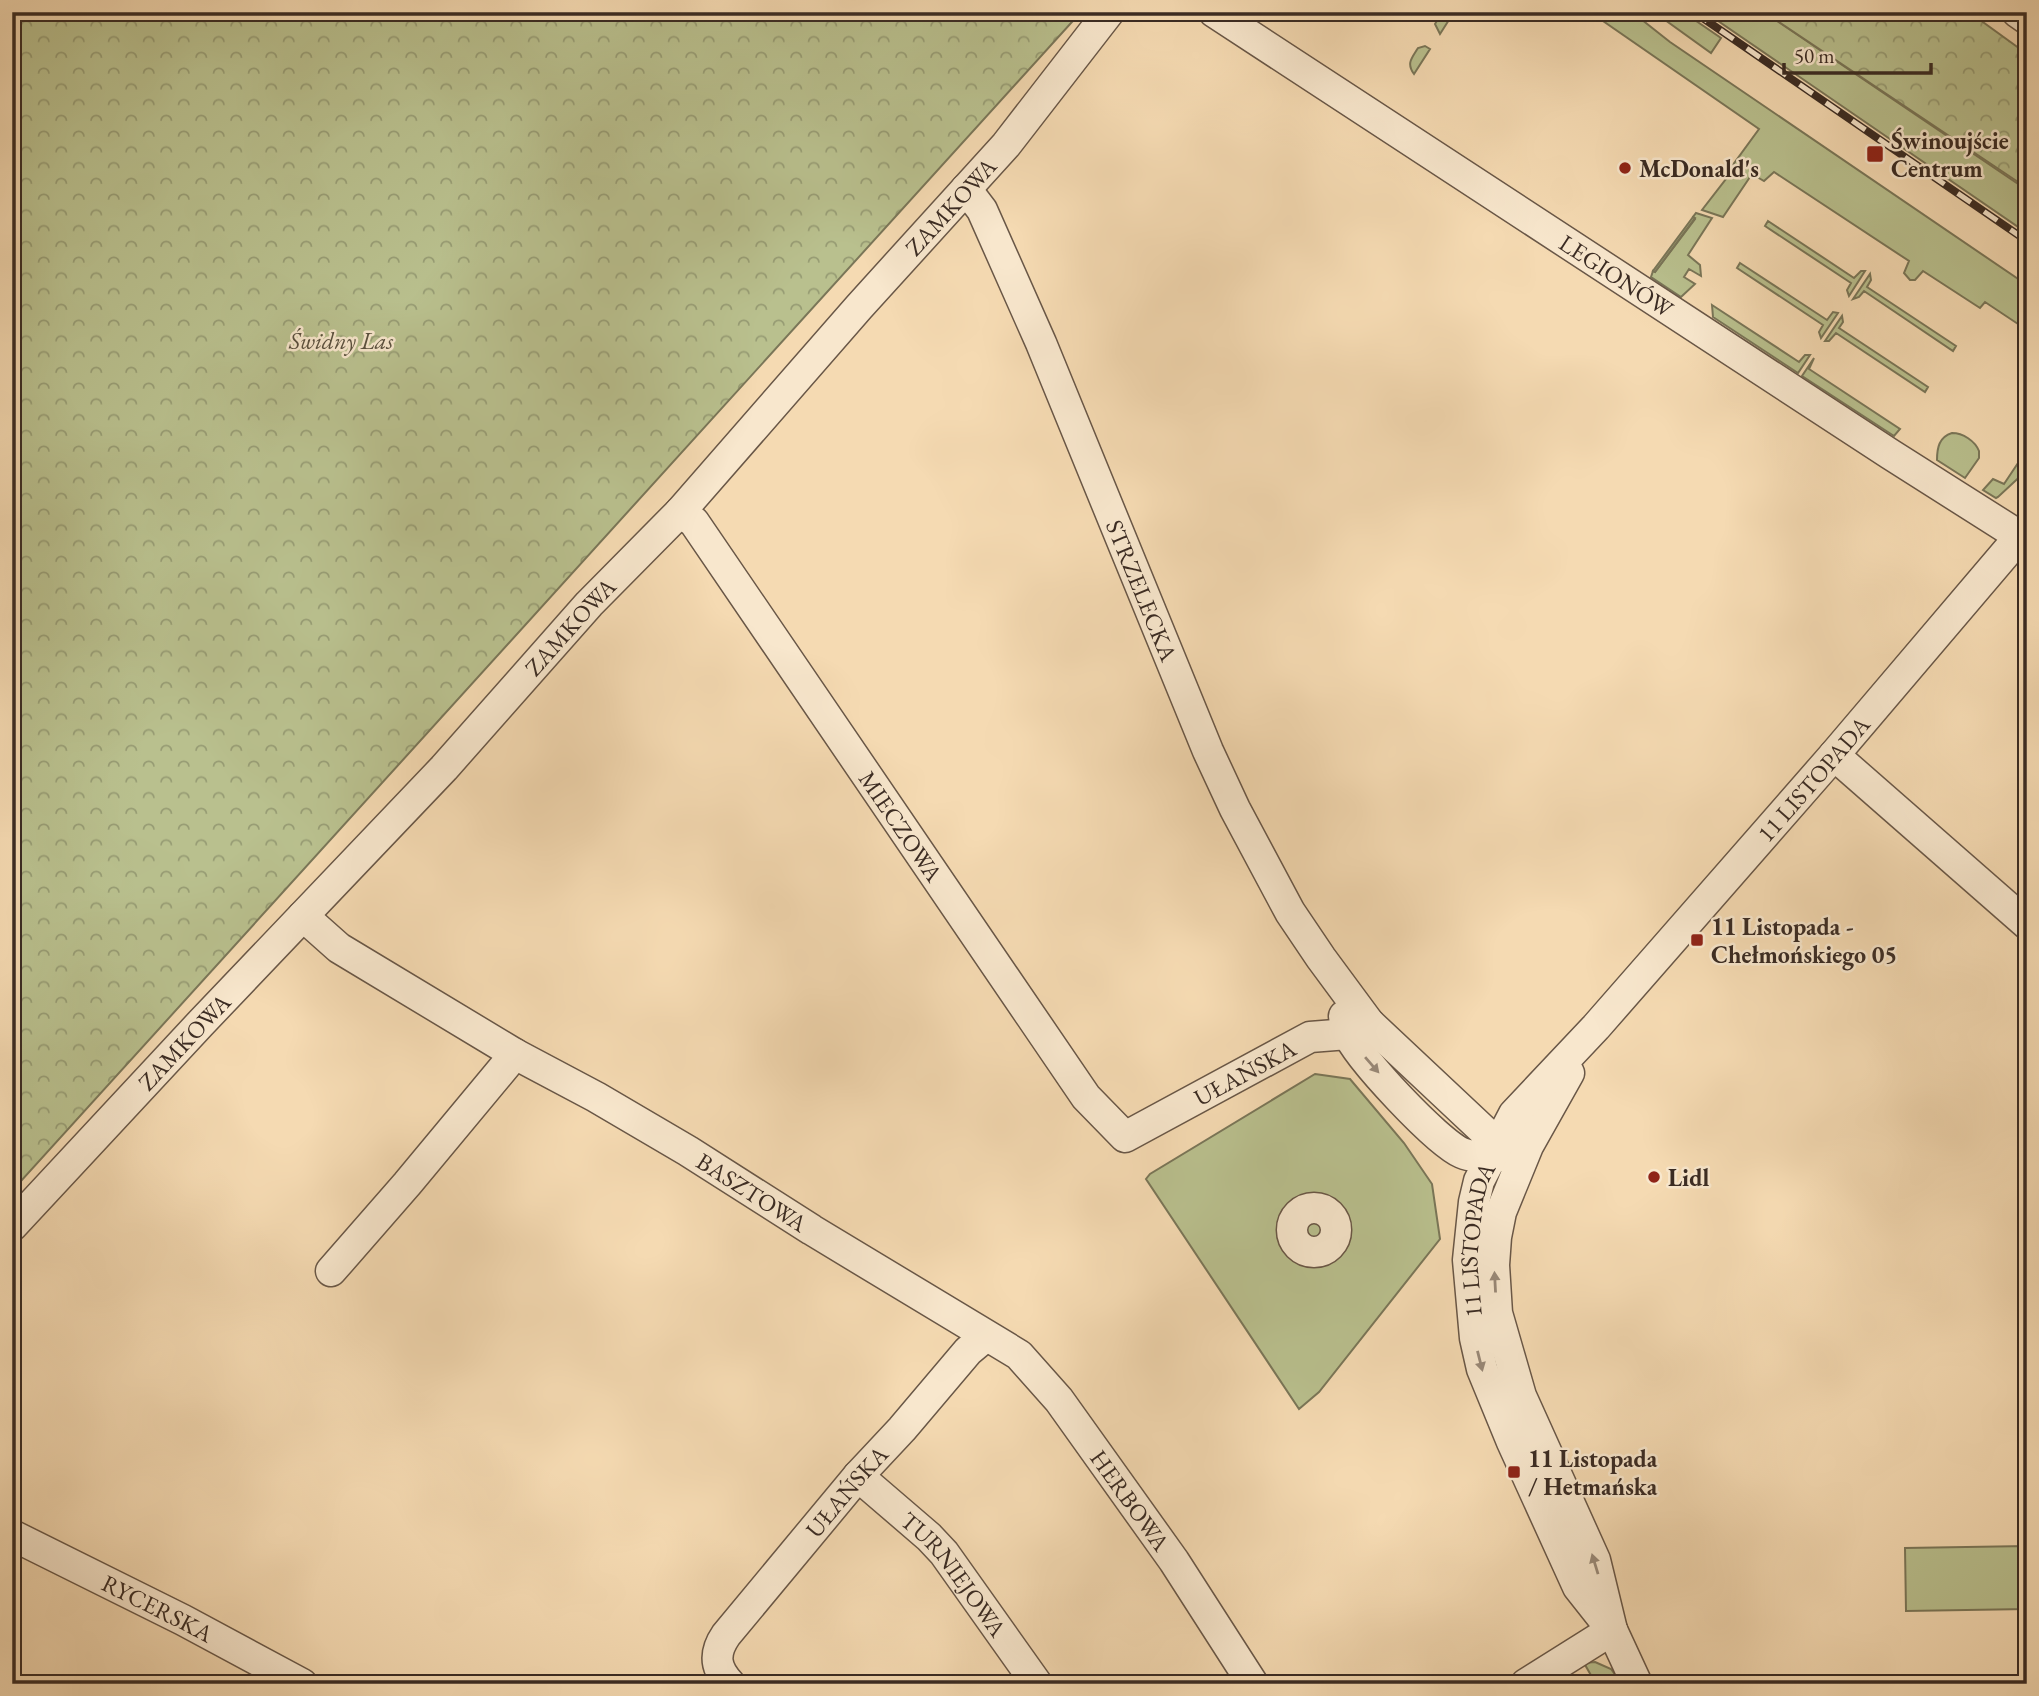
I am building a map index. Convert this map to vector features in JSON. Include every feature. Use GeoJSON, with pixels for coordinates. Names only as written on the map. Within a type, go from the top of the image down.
{"type":"FeatureCollection","features":[{"type":"Feature","properties":{"kind":"street","name":"ZAMKOWA"},"geometry":{"type":"LineString","coordinates":[[12,1226],[444,768],[589,604],[680,512],[1006,145],[1109,12]]}},
{"type":"Feature","properties":{"kind":"street","name":"LEGIONÓW"},"geometry":{"type":"LineString","coordinates":[[1214,12],[1879,447],[2024,532]]}},
{"type":"Feature","properties":{"kind":"street"},"geometry":{"type":"LineString","coordinates":[[2017,12],[2027,19]]}},
{"type":"Feature","properties":{"kind":"street","name":"STRZELECKA"},"geometry":{"type":"LineString","coordinates":[[966,189],[982,210],[1041,343],[1194,718],[1235,809],[1290,912],[1339,981],[1359,1028],[1360,1052],[1466,1167],[1474,1202]]}},
{"type":"Feature","properties":{"kind":"street","name":"MIECZOWA"},"geometry":{"type":"LineString","coordinates":[[680,512],[694,522],[1086,1097],[1125,1137]]}},
{"type":"Feature","properties":{"kind":"street","name":"11 LISTOPADA"},"geometry":{"type":"LineString","coordinates":[[1637,1684],[1612,1630],[1595,1560],[1521,1396],[1497,1314],[1494,1265],[1496,1237],[1507,1157],[1517,1111],[1596,1027],[1834,755],[2024,532]]}},
{"type":"Feature","properties":{"kind":"street"},"geometry":{"type":"LineString","coordinates":[[1834,755],[2024,917]]}},
{"type":"Feature","properties":{"kind":"street","name":"BASZTOWA"},"geometry":{"type":"LineString","coordinates":[[303,916],[339,948],[515,1054],[596,1097],[688,1151],[986,1336]]}},
{"type":"Feature","properties":{"kind":"street","name":"11 LISTOPADA"},"geometry":{"type":"LineString","coordinates":[[1596,1027],[1539,1123],[1507,1157],[1479,1181],[1468,1260],[1475,1338],[1482,1369],[1577,1587],[1612,1630]]}},
{"type":"Feature","properties":{"kind":"street","name":"STRZELECKA"},"geometry":{"type":"LineString","coordinates":[[1359,1028],[1459,1109],[1483,1130],[1492,1145],[1507,1157]]}},
{"type":"Feature","properties":{"kind":"street","name":"UŁAŃSKA"},"geometry":{"type":"LineString","coordinates":[[1125,1137],[1310,1037],[1359,1028]]}},
{"type":"Feature","properties":{"kind":"street"},"geometry":{"type":"LineString","coordinates":[[331,1271],[515,1054]]}},
{"type":"Feature","properties":{"kind":"street"},"geometry":{"type":"LineString","coordinates":[[1459,1109],[1478,1113],[1517,1111]]}},
{"type":"Feature","properties":{"kind":"street","name":"STRZELECKA"},"geometry":{"type":"LineString","coordinates":[[1449,1146],[1469,1155],[1507,1157]]}},
{"type":"Feature","properties":{"kind":"street","name":"UŁAŃSKA"},"geometry":{"type":"LineString","coordinates":[[730,1684],[719,1672],[716,1657],[726,1635],[858,1476],[968,1351],[986,1336]]}},
{"type":"Feature","properties":{"kind":"street","name":"HERBOWA"},"geometry":{"type":"LineString","coordinates":[[986,1336],[1018,1355],[1059,1400],[1174,1561],[1253,1684]]}},
{"type":"Feature","properties":{"kind":"street","name":"TURNIEJOWA"},"geometry":{"type":"LineString","coordinates":[[858,1476],[944,1553],[1037,1684]]}},
{"type":"Feature","properties":{"kind":"street","name":"RYCERSKA"},"geometry":{"type":"LineString","coordinates":[[12,1535],[183,1619],[302,1684]]}},
{"type":"Feature","properties":{"kind":"street"},"geometry":{"type":"LineString","coordinates":[[1526,1684],[1612,1630]]}},
{"type":"Feature","properties":{"kind":"green space","name":"Świdny Las"},"geometry":{"type":"Polygon","coordinates":[[[12,12],[1081,12],[12,1191],[12,12]]]}},
{"type":"Feature","properties":{"kind":"green space"},"geometry":{"type":"Polygon","coordinates":[[[1442,12],[1454,12],[1440,34],[1435,24],[1442,12]]]}},
{"type":"Feature","properties":{"kind":"green space"},"geometry":{"type":"Polygon","coordinates":[[[1590,12],[1632,12],[1670,42],[2027,285],[2027,330],[1985,302],[1980,308],[1923,271],[1915,280],[1910,280],[1904,273],[1909,261],[1774,172],[1764,181],[1752,174],[1723,217],[1702,210],[1759,129],[1590,12]]]}},
{"type":"Feature","properties":{"kind":"green space"},"geometry":{"type":"Polygon","coordinates":[[[1654,12],[1683,12],[1721,38],[1711,53],[1654,12]]]}},
{"type":"Feature","properties":{"kind":"green space"},"geometry":{"type":"Polygon","coordinates":[[[1705,12],[1764,12],[2027,190],[2027,233],[1705,12]]]}},
{"type":"Feature","properties":{"kind":"green space"},"geometry":{"type":"Polygon","coordinates":[[[1764,12],[1969,12],[2027,54],[2027,188],[1764,12]]]}},
{"type":"Feature","properties":{"kind":"green space"},"geometry":{"type":"Polygon","coordinates":[[[1425,46],[1430,49],[1414,74],[1410,67],[1411,61],[1418,48],[1425,46]]]}},
{"type":"Feature","properties":{"kind":"green space"},"geometry":{"type":"Polygon","coordinates":[[[1696,213],[1712,218],[1688,255],[1700,265],[1701,276],[1689,269],[1684,277],[1695,284],[1681,297],[1651,277],[1695,219],[1693,217],[1696,213]]]}},
{"type":"Feature","properties":{"kind":"green space"},"geometry":{"type":"Polygon","coordinates":[[[1693,217],[1695,218],[1655,272],[1653,271],[1693,217]]]}},
{"type":"Feature","properties":{"kind":"green space"},"geometry":{"type":"Polygon","coordinates":[[[1768,221],[1854,278],[1861,271],[1865,271],[1849,296],[1847,290],[1851,283],[1765,226],[1768,221]]]}},
{"type":"Feature","properties":{"kind":"green space"},"geometry":{"type":"Polygon","coordinates":[[[1740,263],[1827,320],[1833,312],[1838,313],[1821,338],[1819,332],[1823,325],[1737,268],[1740,263]]]}},
{"type":"Feature","properties":{"kind":"green space"},"geometry":{"type":"Polygon","coordinates":[[[1870,274],[1871,280],[1867,287],[1956,346],[1953,351],[1864,291],[1853,299],[1870,274]]]}},
{"type":"Feature","properties":{"kind":"green space"},"geometry":{"type":"Polygon","coordinates":[[[1712,305],[1799,362],[1805,355],[1810,355],[1798,373],[1713,317],[1712,305]]]}},
{"type":"Feature","properties":{"kind":"green space"},"geometry":{"type":"Polygon","coordinates":[[[1842,316],[1843,322],[1839,328],[1928,387],[1925,392],[1836,333],[1829,341],[1825,341],[1842,316]]]}},
{"type":"Feature","properties":{"kind":"green space"},"geometry":{"type":"Polygon","coordinates":[[[1814,358],[1809,369],[1900,429],[1894,436],[1802,376],[1814,358]]]}},
{"type":"Feature","properties":{"kind":"green space"},"geometry":{"type":"Polygon","coordinates":[[[1952,433],[1968,438],[1979,451],[1979,458],[1965,478],[1937,460],[1940,444],[1944,437],[1952,433]]]}},
{"type":"Feature","properties":{"kind":"green space"},"geometry":{"type":"Polygon","coordinates":[[[2020,460],[2027,464],[2027,470],[1998,497],[1983,490],[1993,479],[2004,484],[2020,460]]]}},
{"type":"Feature","properties":{"kind":"green space"},"geometry":{"type":"Polygon","coordinates":[[[1315,1074],[1350,1079],[1404,1143],[1432,1184],[1440,1239],[1319,1392],[1299,1409],[1146,1179],[1150,1174],[1315,1074]]]}},
{"type":"Feature","properties":{"kind":"green space"},"geometry":{"type":"Polygon","coordinates":[[[2027,1546],[2027,1609],[1906,1611],[1905,1548],[2027,1546]]]}},
{"type":"Feature","properties":{"kind":"green space"},"geometry":{"type":"Polygon","coordinates":[[[1595,1662],[1611,1669],[1619,1680],[1596,1684],[1584,1663],[1595,1662]]]}},
{"type":"Feature","properties":{"kind":"railway"},"geometry":{"type":"LineString","coordinates":[[1694,12],[2027,241]]}},
{"type":"Feature","properties":{"kind":"place","name":"Świnoujście Centrum"},"geometry":{"type":"Point","coordinates":[1875,154]}},
{"type":"Feature","properties":{"kind":"place","name":"McDonald's"},"geometry":{"type":"Point","coordinates":[1625,168]}},
{"type":"Feature","properties":{"kind":"place","name":"11 Listopada - Chełmońskiego 05"},"geometry":{"type":"Point","coordinates":[1697,940]}},
{"type":"Feature","properties":{"kind":"place","name":"Lidl"},"geometry":{"type":"Point","coordinates":[1654,1177]}},
{"type":"Feature","properties":{"kind":"place","name":"11 Listopada / Hetmańska"},"geometry":{"type":"Point","coordinates":[1514,1472]}}]}
